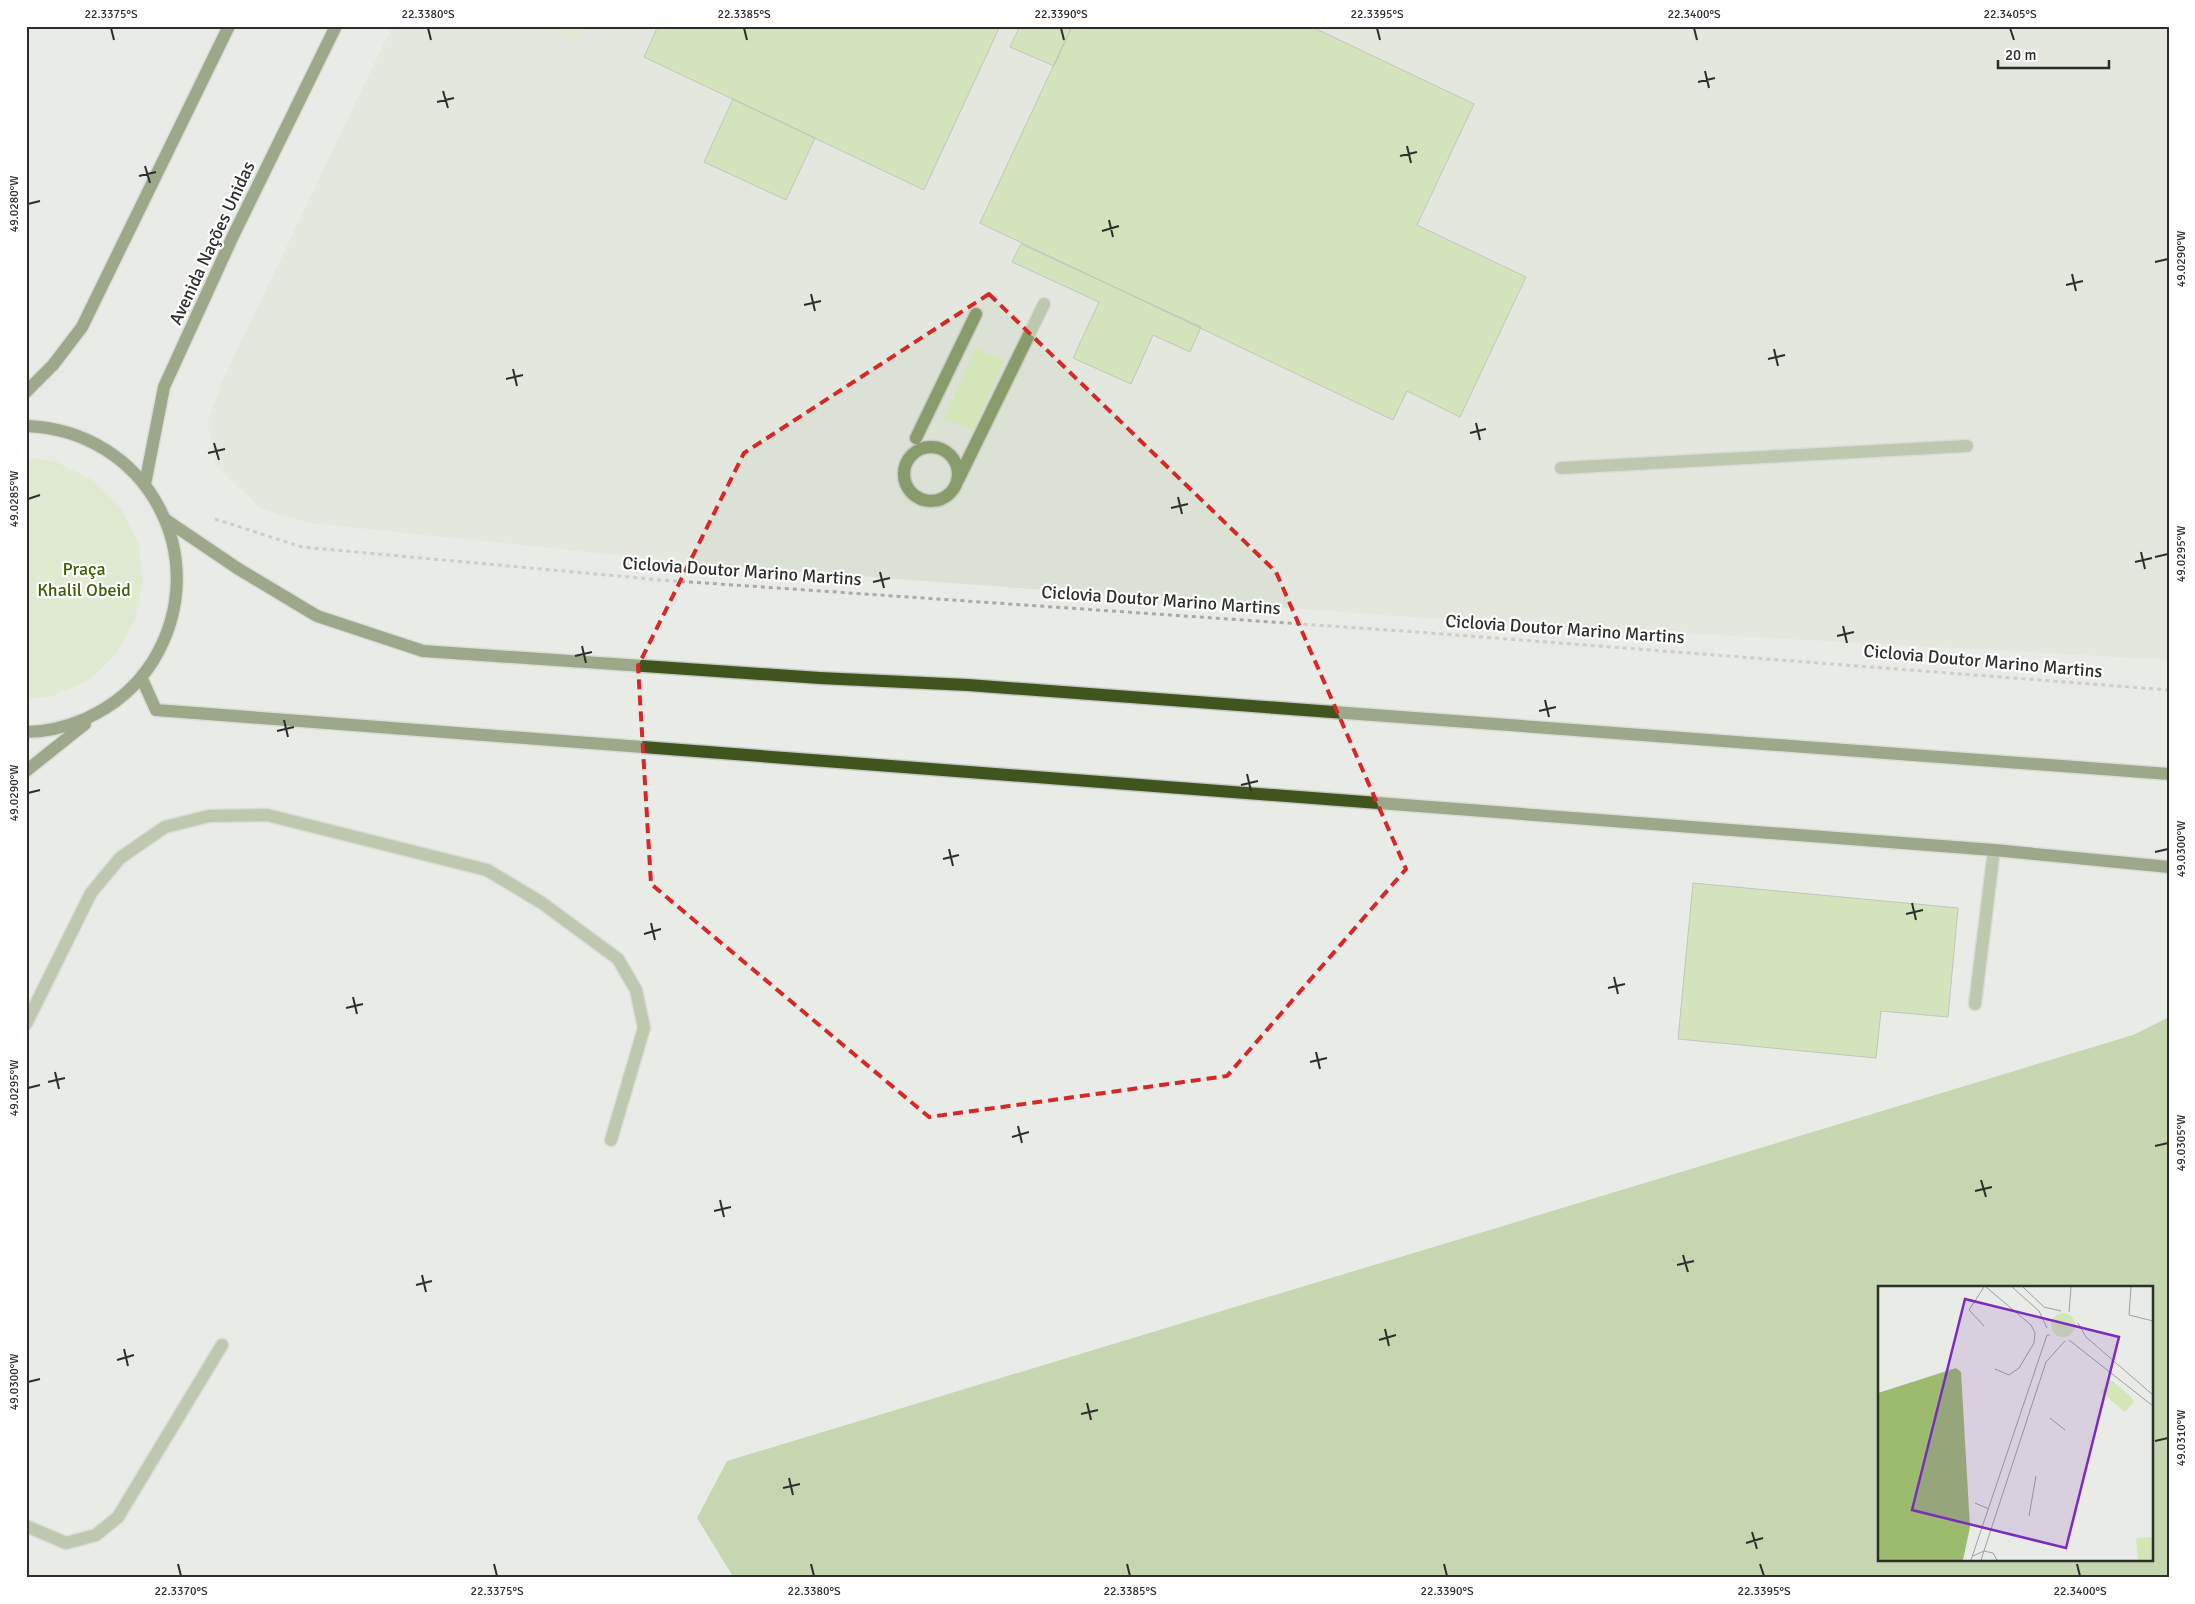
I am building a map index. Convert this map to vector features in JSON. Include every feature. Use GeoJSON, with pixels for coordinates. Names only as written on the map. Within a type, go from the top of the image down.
{"type":"FeatureCollection","features":[{"type":"Feature","properties":{"kind":"main road"},"geometry":{"type":"LineString","coordinates":[[26,392],[53,365],[82,327],[230,26]]}},
{"type":"Feature","properties":{"kind":"main road","name":"Avenida Nações Unidas"},"geometry":{"type":"LineString","coordinates":[[145,484],[164,387],[233,236],[336,26]]}},
{"type":"Feature","properties":{"kind":"main road"},"geometry":{"type":"LineString","coordinates":[[26,426],[44,427],[73,433],[100,445],[124,462],[145,484],[166,520],[177,561],[176,603],[164,643],[142,679],[122,698],[99,713],[26,771]]}},
{"type":"Feature","properties":{"kind":"main road"},"geometry":{"type":"LineString","coordinates":[[166,520],[237,568],[317,616],[424,651],[820,678],[968,685],[2169,774]]}},
{"type":"Feature","properties":{"kind":"main road"},"geometry":{"type":"LineString","coordinates":[[142,679],[156,710],[1994,850],[2169,867]]}},
{"type":"Feature","properties":{"kind":"main road"},"geometry":{"type":"LineString","coordinates":[[26,732],[65,727],[99,713]]}},
{"type":"Feature","properties":{"kind":"lane"},"geometry":{"type":"LineString","coordinates":[[958,480],[958,471],[951,456],[935,447],[917,451],[906,465],[904,474],[910,492],[925,501],[942,500],[949,495],[958,480],[1044,304]]}},
{"type":"Feature","properties":{"kind":"lane"},"geometry":{"type":"LineString","coordinates":[[916,438],[976,314]]}},
{"type":"Feature","properties":{"kind":"lane"},"geometry":{"type":"LineString","coordinates":[[1561,468],[1967,446]]}},
{"type":"Feature","properties":{"kind":"lane"},"geometry":{"type":"LineString","coordinates":[[26,1024],[91,893],[120,858],[165,827],[209,816],[267,815],[487,870],[542,903],[618,959],[636,990],[644,1028],[611,1140]]}},
{"type":"Feature","properties":{"kind":"lane"},"geometry":{"type":"LineString","coordinates":[[1975,1004],[1994,850]]}},
{"type":"Feature","properties":{"kind":"lane"},"geometry":{"type":"LineString","coordinates":[[26,1526],[66,1543],[96,1535],[118,1518],[222,1345]]}},
{"type":"Feature","properties":{"kind":"path","name":"Ciclovia Doutor Marino Martins"},"geometry":{"type":"LineString","coordinates":[[212,518],[302,547],[661,580],[1417,632],[2169,690]]}},
{"type":"Feature","properties":{"kind":"highlighted area"},"geometry":{"type":"Polygon","coordinates":[[[989,294],[1276,572],[1406,869],[1227,1076],[929,1117],[651,884],[638,666],[744,453],[989,294]]]}},
{"type":"Feature","properties":{"kind":"shaded area"},"geometry":{"type":"Polygon","coordinates":[[[392,26],[2169,26],[2169,660],[1477,622],[721,566],[309,523],[261,509],[216,466],[208,421],[223,379],[392,26]]]}},
{"type":"Feature","properties":{"kind":"green space"},"geometry":{"type":"Polygon","coordinates":[[[547,26],[585,26],[577,42],[547,26]]]}},
{"type":"Feature","properties":{"kind":"green space"},"geometry":{"type":"Polygon","coordinates":[[[976,348],[1004,361],[973,431],[944,418],[976,348]]]}},
{"type":"Feature","properties":{"kind":"green space","name":"Praça Khalil Obeid"},"geometry":{"type":"Polygon","coordinates":[[[26,458],[54,461],[91,479],[121,508],[138,543],[143,582],[135,620],[116,654],[88,681],[52,696],[26,699],[26,458]]]}},
{"type":"Feature","properties":{"kind":"green space"},"geometry":{"type":"Polygon","coordinates":[[[2169,1017],[2169,1578],[734,1578],[697,1518],[727,1461],[2133,1035],[2169,1017]]]}},
{"type":"Feature","properties":{"kind":"building"},"geometry":{"type":"Polygon","coordinates":[[[658,26],[1000,26],[924,190],[644,57],[658,26]]]}},
{"type":"Feature","properties":{"kind":"building"},"geometry":{"type":"Polygon","coordinates":[[[1020,26],[1072,26],[1054,66],[1010,47],[1020,26]]]}},
{"type":"Feature","properties":{"kind":"building"},"geometry":{"type":"Polygon","coordinates":[[[1072,26],[1310,26],[1474,104],[1417,225],[1526,277],[1460,417],[1407,391],[1393,420],[980,223],[1072,26]]]}},
{"type":"Feature","properties":{"kind":"building"},"geometry":{"type":"Polygon","coordinates":[[[733,99],[815,138],[786,200],[704,162],[733,99]]]}},
{"type":"Feature","properties":{"kind":"building"},"geometry":{"type":"Polygon","coordinates":[[[1021,244],[1201,327],[1190,352],[1153,335],[1131,384],[1073,358],[1099,302],[1012,262],[1021,244]]]}},
{"type":"Feature","properties":{"kind":"building"},"geometry":{"type":"Polygon","coordinates":[[[1693,883],[1958,908],[1948,1017],[1881,1011],[1876,1058],[1678,1039],[1693,883]]]}}]}
